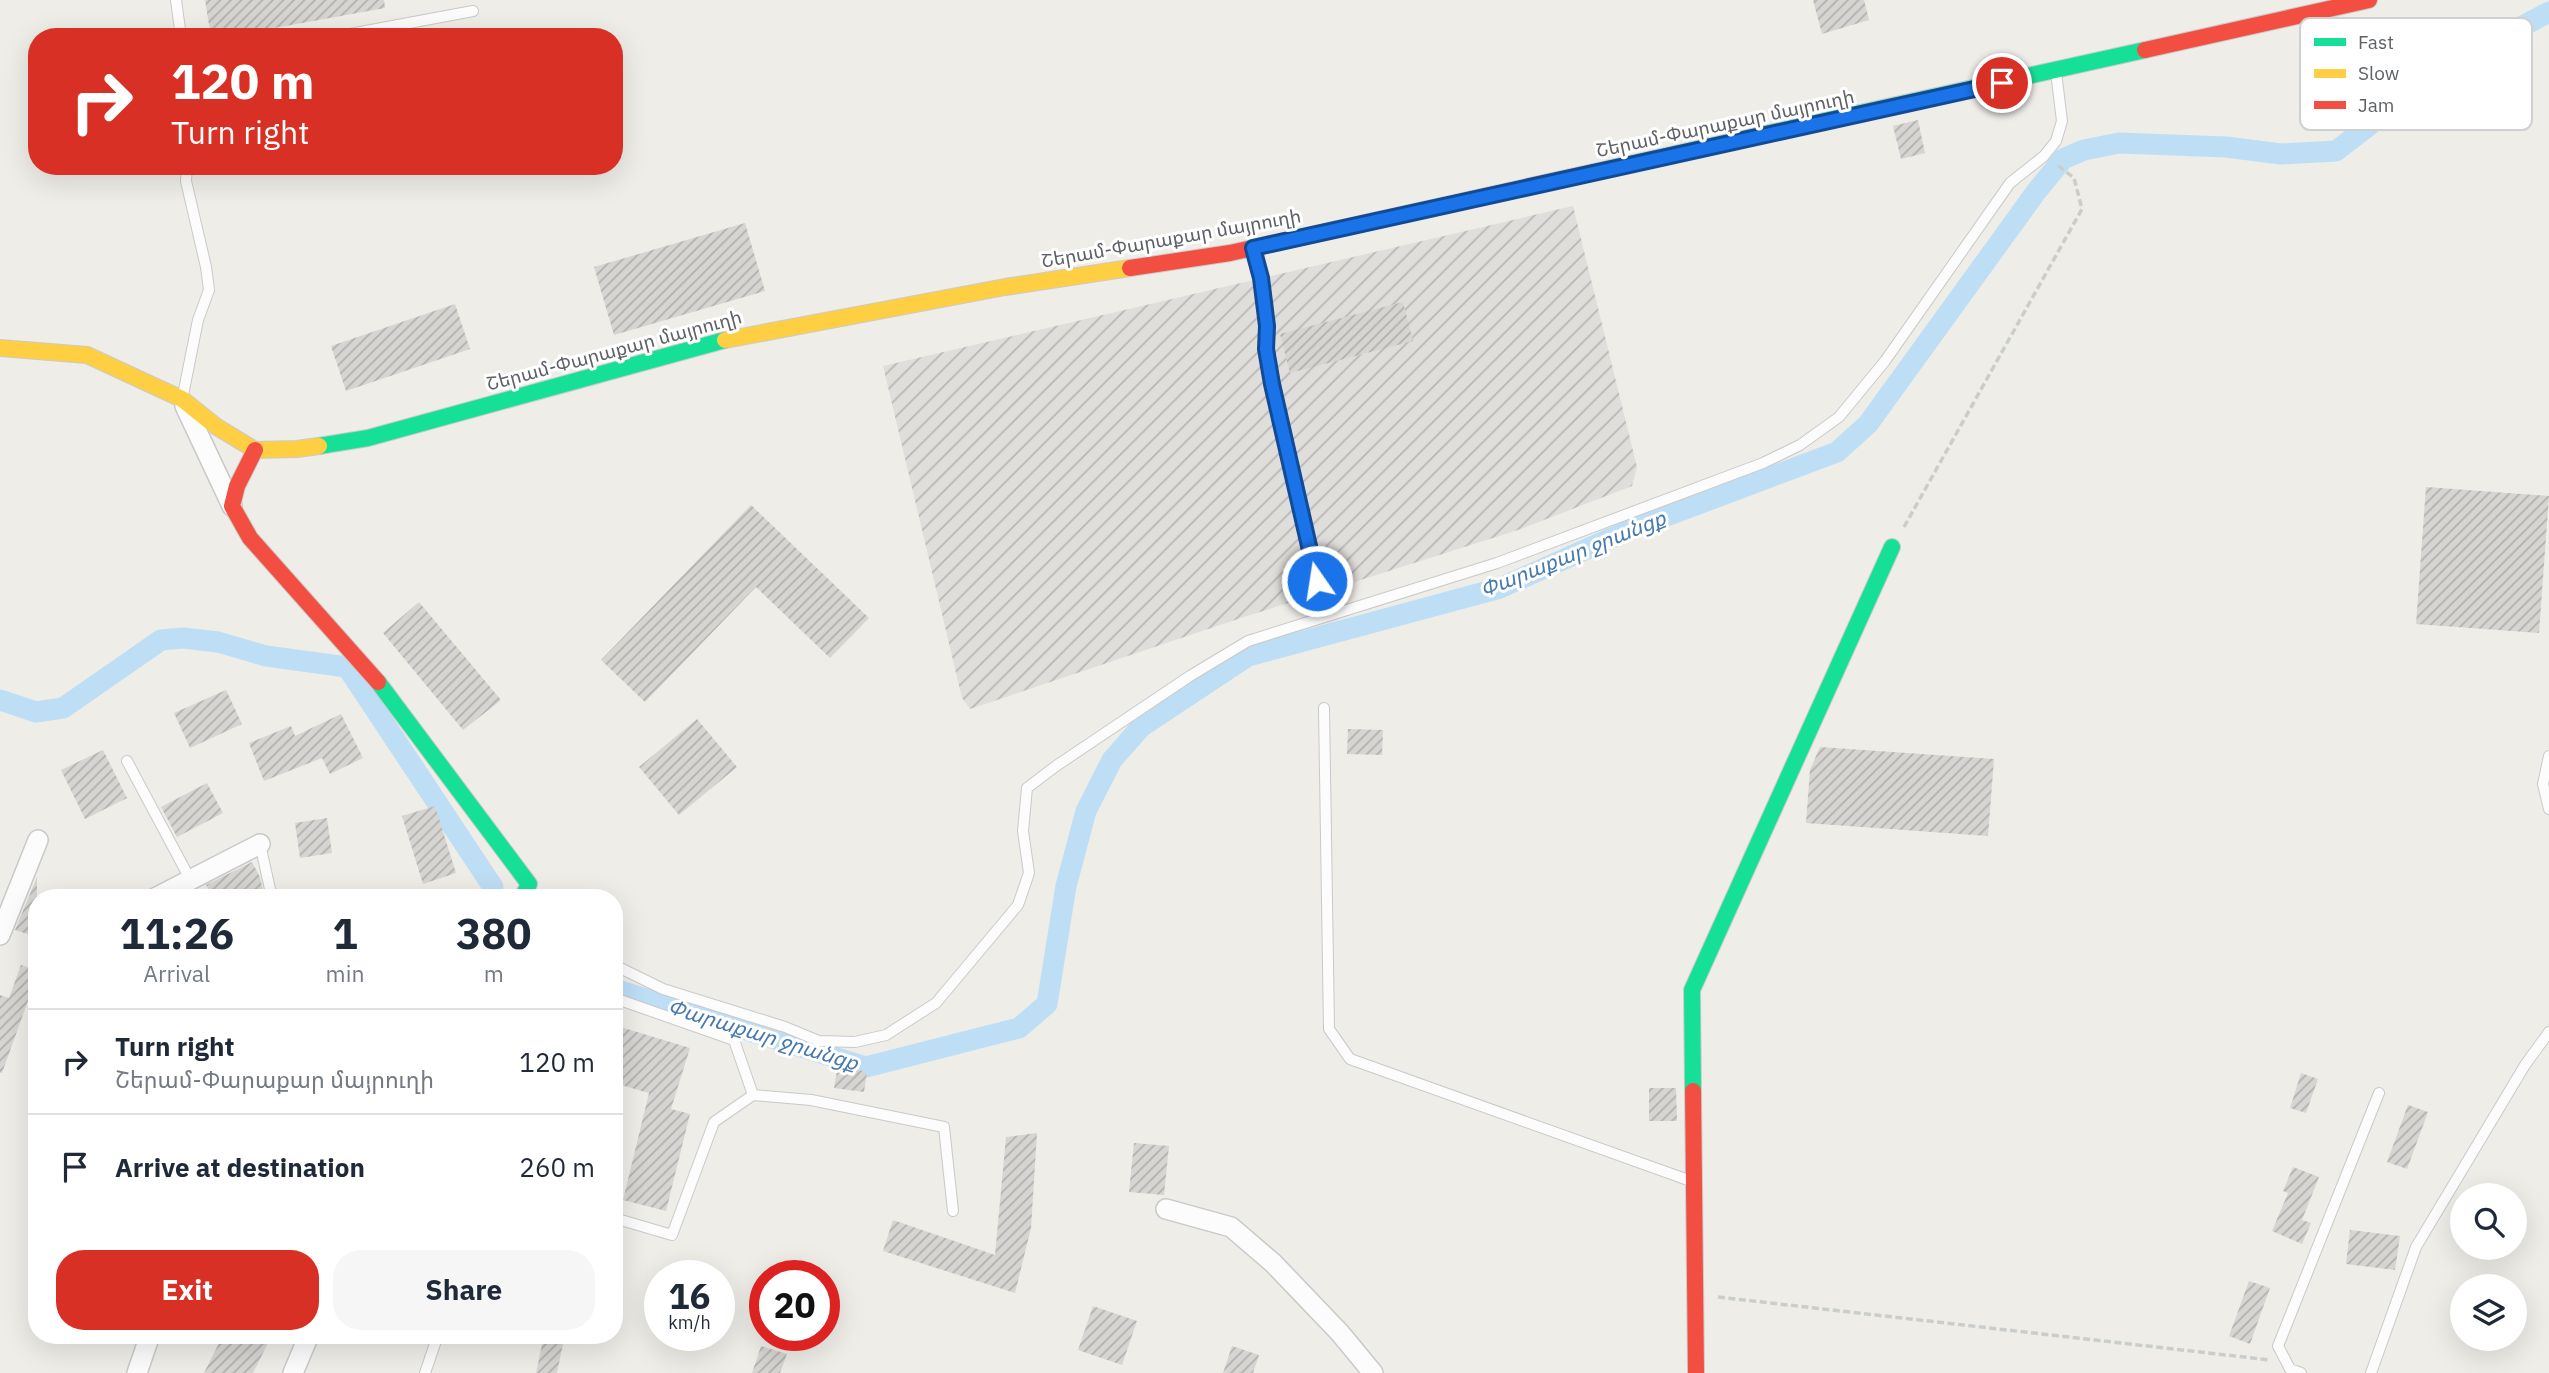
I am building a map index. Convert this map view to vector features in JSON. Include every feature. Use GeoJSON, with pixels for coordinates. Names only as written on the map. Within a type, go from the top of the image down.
{"type":"FeatureCollection","features":[{"type":"Feature","properties":{"kind":"street","name":"Շերամ-Փարաքար մայրուղի"},"geometry":{"type":"LineString","coordinates":[[255,450],[297,449],[368,438],[708,343],[1005,287],[1253,248],[2369,0]]}},
{"type":"Feature","properties":{"kind":"street"},"geometry":{"type":"LineString","coordinates":[[0,348],[87,355],[182,399],[217,427],[255,450],[237,486],[232,506]]}},
{"type":"Feature","properties":{"kind":"street"},"geometry":{"type":"LineString","coordinates":[[182,399],[232,506],[250,538],[384,688],[527,889]]}},
{"type":"Feature","properties":{"kind":"street"},"geometry":{"type":"LineString","coordinates":[[1696,1373],[1692,990],[1892,547]]}},
{"type":"Feature","properties":{"kind":"street"},"geometry":{"type":"LineString","coordinates":[[0,935],[38,840]]}},
{"type":"Feature","properties":{"kind":"street"},"geometry":{"type":"LineString","coordinates":[[172,889],[260,844]]}},
{"type":"Feature","properties":{"kind":"street"},"geometry":{"type":"LineString","coordinates":[[1166,1209],[1231,1227],[1273,1263],[1340,1332],[1373,1373]]}},
{"type":"Feature","properties":{"kind":"street"},"geometry":{"type":"LineString","coordinates":[[136,1373],[147,1344]]}},
{"type":"Feature","properties":{"kind":"street"},"geometry":{"type":"LineString","coordinates":[[293,1373],[305,1344]]}},
{"type":"Feature","properties":{"kind":"lane"},"geometry":{"type":"LineString","coordinates":[[176,0],[180,28]]}},
{"type":"Feature","properties":{"kind":"lane"},"geometry":{"type":"LineString","coordinates":[[382,28],[473,11]]}},
{"type":"Feature","properties":{"kind":"lane"},"geometry":{"type":"LineString","coordinates":[[623,969],[663,989],[785,1027],[819,1041],[856,1042],[886,1035],[936,1003],[1018,905],[1029,873],[1023,831],[1027,788],[1190,676],[1248,641],[1497,563],[1763,463],[1800,445],[1839,417],[1885,361],[2010,183],[2044,156],[2056,141],[2062,121],[2056,71]]}},
{"type":"Feature","properties":{"kind":"lane"},"geometry":{"type":"LineString","coordinates":[[182,399],[198,320],[209,290],[186,175]]}},
{"type":"Feature","properties":{"kind":"lane"},"geometry":{"type":"LineString","coordinates":[[1253,248],[1261,278],[1267,326],[1266,349],[1272,384],[1317,581]]}},
{"type":"Feature","properties":{"kind":"lane"},"geometry":{"type":"LineString","coordinates":[[1324,708],[1329,1029],[1350,1059],[1695,1182]]}},
{"type":"Feature","properties":{"kind":"lane"},"geometry":{"type":"LineString","coordinates":[[2549,756],[2543,784],[2549,809]]}},
{"type":"Feature","properties":{"kind":"lane"},"geometry":{"type":"LineString","coordinates":[[127,761],[190,879]]}},
{"type":"Feature","properties":{"kind":"lane"},"geometry":{"type":"LineString","coordinates":[[260,844],[270,889]]}},
{"type":"Feature","properties":{"kind":"lane"},"geometry":{"type":"LineString","coordinates":[[623,1001],[734,1040],[753,1095]]}},
{"type":"Feature","properties":{"kind":"lane"},"geometry":{"type":"LineString","coordinates":[[2371,1373],[2416,1247],[2525,1065],[2549,1032]]}},
{"type":"Feature","properties":{"kind":"lane"},"geometry":{"type":"LineString","coordinates":[[2301,1373],[2290,1369],[2278,1346],[2379,1093]]}},
{"type":"Feature","properties":{"kind":"lane"},"geometry":{"type":"LineString","coordinates":[[623,1221],[672,1236],[714,1122],[753,1095],[810,1100],[944,1127],[953,1211]]}},
{"type":"Feature","properties":{"kind":"lane"},"geometry":{"type":"LineString","coordinates":[[425,1373],[435,1344]]}},
{"type":"Feature","properties":{"kind":"path"},"geometry":{"type":"LineString","coordinates":[[1892,547],[2082,209],[2074,177],[2044,156]]}},
{"type":"Feature","properties":{"kind":"path"},"geometry":{"type":"LineString","coordinates":[[1696,1294],[2286,1362]]}},
{"type":"Feature","properties":{"kind":"shaded area"},"geometry":{"type":"Polygon","coordinates":[[[1573,206],[1637,467],[1632,486],[1518,530],[1241,618],[970,709],[962,698],[883,366],[1573,206]]]}},
{"type":"Feature","properties":{"kind":"building"},"geometry":{"type":"Polygon","coordinates":[[[205,0],[384,0],[385,8],[275,28],[210,28],[205,0]]]}},
{"type":"Feature","properties":{"kind":"building"},"geometry":{"type":"Polygon","coordinates":[[[1813,0],[1864,0],[1869,20],[1822,34],[1813,0]]]}},
{"type":"Feature","properties":{"kind":"building"},"geometry":{"type":"Polygon","coordinates":[[[1918,120],[1925,153],[1901,159],[1893,126],[1918,120]]]}},
{"type":"Feature","properties":{"kind":"building"},"geometry":{"type":"Polygon","coordinates":[[[745,223],[765,291],[614,335],[594,267],[745,223]]]}},
{"type":"Feature","properties":{"kind":"building"},"geometry":{"type":"Polygon","coordinates":[[[1403,302],[1413,341],[1290,373],[1280,334],[1403,302]]]}},
{"type":"Feature","properties":{"kind":"building"},"geometry":{"type":"Polygon","coordinates":[[[455,304],[470,349],[346,391],[331,346],[455,304]]]}},
{"type":"Feature","properties":{"kind":"building"},"geometry":{"type":"Polygon","coordinates":[[[2426,487],[2549,496],[2539,633],[2416,624],[2426,487]]]}},
{"type":"Feature","properties":{"kind":"building"},"geometry":{"type":"Polygon","coordinates":[[[751,505],[869,618],[830,658],[756,587],[645,702],[601,660],[751,505]]]}},
{"type":"Feature","properties":{"kind":"building"},"geometry":{"type":"Polygon","coordinates":[[[419,602],[501,700],[463,730],[383,633],[419,602]]]}},
{"type":"Feature","properties":{"kind":"building"},"geometry":{"type":"Polygon","coordinates":[[[226,690],[242,724],[190,748],[174,713],[226,690]]]}},
{"type":"Feature","properties":{"kind":"building"},"geometry":{"type":"Polygon","coordinates":[[[341,714],[363,758],[330,774],[322,758],[264,781],[249,743],[291,726],[295,736],[341,714]]]}},
{"type":"Feature","properties":{"kind":"building"},"geometry":{"type":"Polygon","coordinates":[[[697,719],[737,767],[679,815],[639,767],[697,719]]]}},
{"type":"Feature","properties":{"kind":"building"},"geometry":{"type":"Polygon","coordinates":[[[1348,729],[1383,730],[1382,755],[1347,754],[1348,729]]]}},
{"type":"Feature","properties":{"kind":"building"},"geometry":{"type":"Polygon","coordinates":[[[1820,747],[1994,759],[1988,836],[1806,823],[1810,770],[1820,747]]]}},
{"type":"Feature","properties":{"kind":"building"},"geometry":{"type":"Polygon","coordinates":[[[103,750],[127,798],[85,819],[61,770],[103,750]]]}},
{"type":"Feature","properties":{"kind":"building"},"geometry":{"type":"Polygon","coordinates":[[[207,783],[223,813],[177,837],[161,807],[207,783]]]}},
{"type":"Feature","properties":{"kind":"building"},"geometry":{"type":"Polygon","coordinates":[[[435,806],[456,873],[423,884],[402,816],[435,806]]]}},
{"type":"Feature","properties":{"kind":"building"},"geometry":{"type":"Polygon","coordinates":[[[327,818],[332,853],[300,858],[295,823],[327,818]]]}},
{"type":"Feature","properties":{"kind":"building"},"geometry":{"type":"Polygon","coordinates":[[[252,862],[263,889],[208,889],[206,885],[252,862]]]}},
{"type":"Feature","properties":{"kind":"building"},"geometry":{"type":"Polygon","coordinates":[[[28,899],[28,934],[15,930],[28,899]]]}},
{"type":"Feature","properties":{"kind":"building"},"geometry":{"type":"Polygon","coordinates":[[[21,965],[28,967],[28,1001],[0,1073],[0,995],[9,998],[21,965]]]}},
{"type":"Feature","properties":{"kind":"building"},"geometry":{"type":"Polygon","coordinates":[[[623,1028],[690,1048],[671,1109],[690,1114],[666,1211],[623,1200],[649,1093],[623,1086],[623,1028]]]}},
{"type":"Feature","properties":{"kind":"building"},"geometry":{"type":"Polygon","coordinates":[[[838,1065],[867,1072],[864,1092],[834,1088],[838,1065]]]}},
{"type":"Feature","properties":{"kind":"building"},"geometry":{"type":"Polygon","coordinates":[[[2301,1073],[2318,1079],[2306,1113],[2290,1108],[2301,1073]]]}},
{"type":"Feature","properties":{"kind":"building"},"geometry":{"type":"Polygon","coordinates":[[[1649,1088],[1676,1088],[1677,1121],[1649,1121],[1649,1088]]]}},
{"type":"Feature","properties":{"kind":"building"},"geometry":{"type":"Polygon","coordinates":[[[2408,1105],[2428,1112],[2407,1169],[2387,1162],[2408,1105]]]}},
{"type":"Feature","properties":{"kind":"building"},"geometry":{"type":"Polygon","coordinates":[[[1037,1133],[1031,1228],[1015,1293],[883,1251],[893,1220],[995,1255],[1006,1137],[1037,1133]]]}},
{"type":"Feature","properties":{"kind":"building"},"geometry":{"type":"Polygon","coordinates":[[[1134,1143],[1169,1146],[1164,1195],[1129,1192],[1134,1143]]]}},
{"type":"Feature","properties":{"kind":"building"},"geometry":{"type":"Polygon","coordinates":[[[2293,1167],[2319,1177],[2302,1220],[2311,1223],[2302,1244],[2272,1231],[2288,1193],[2283,1191],[2293,1167]]]}},
{"type":"Feature","properties":{"kind":"building"},"geometry":{"type":"Polygon","coordinates":[[[2350,1230],[2400,1236],[2395,1270],[2346,1264],[2350,1230]]]}},
{"type":"Feature","properties":{"kind":"building"},"geometry":{"type":"Polygon","coordinates":[[[2249,1281],[2270,1288],[2250,1344],[2229,1336],[2249,1281]]]}},
{"type":"Feature","properties":{"kind":"building"},"geometry":{"type":"Polygon","coordinates":[[[1093,1306],[1137,1321],[1122,1365],[1078,1350],[1093,1306]]]}},
{"type":"Feature","properties":{"kind":"building"},"geometry":{"type":"Polygon","coordinates":[[[218,1344],[268,1344],[253,1373],[204,1373],[218,1344]]]}},
{"type":"Feature","properties":{"kind":"building"},"geometry":{"type":"Polygon","coordinates":[[[542,1344],[563,1344],[557,1373],[536,1373],[542,1344]]]}},
{"type":"Feature","properties":{"kind":"building"},"geometry":{"type":"Polygon","coordinates":[[[1232,1346],[1259,1355],[1253,1373],[1223,1373],[1232,1346]]]}},
{"type":"Feature","properties":{"kind":"building"},"geometry":{"type":"Polygon","coordinates":[[[759,1351],[787,1354],[780,1373],[752,1373],[759,1351]]]}},
{"type":"Feature","properties":{"kind":"waterway","name":"Փարաքար ջրանցք"},"geometry":{"type":"LineString","coordinates":[[2532,21],[2549,12]]}},
{"type":"Feature","properties":{"kind":"waterway","name":"Փարաքար ջրանցք"},"geometry":{"type":"LineString","coordinates":[[623,992],[866,1067],[1019,1028],[1047,1004],[1066,886],[1086,811],[1112,760],[1141,727],[1248,656],[1500,588],[1629,530],[1837,452],[1868,424],[2036,192],[2063,159],[2084,150],[2119,143],[2226,147],[2281,154],[2336,151],[2363,130]]}},
{"type":"Feature","properties":{"kind":"waterway","name":"Փարաքար ջրանցք"},"geometry":{"type":"LineString","coordinates":[[0,700],[36,712],[63,708],[161,640],[183,638],[218,642],[266,656],[347,667],[493,887]]}},
{"type":"Feature","properties":{"kind":"traffic: fast"},"geometry":{"type":"LineString","coordinates":[[1594,172],[2145,50]]}},
{"type":"Feature","properties":{"kind":"traffic: fast"},"geometry":{"type":"LineString","coordinates":[[319,446],[368,438],[725,340]]}},
{"type":"Feature","properties":{"kind":"traffic: fast"},"geometry":{"type":"LineString","coordinates":[[1693,1091],[1692,990],[1892,547]]}},
{"type":"Feature","properties":{"kind":"traffic: fast"},"geometry":{"type":"LineString","coordinates":[[378,682],[529,884],[526,889]]}},
{"type":"Feature","properties":{"kind":"traffic: slow"},"geometry":{"type":"LineString","coordinates":[[725,340],[1005,287],[1130,268]]}},
{"type":"Feature","properties":{"kind":"traffic: slow"},"geometry":{"type":"LineString","coordinates":[[0,348],[87,355],[182,399],[217,427],[255,450],[319,446]]}},
{"type":"Feature","properties":{"kind":"traffic: jam"},"geometry":{"type":"LineString","coordinates":[[2145,50],[2369,0]]}},
{"type":"Feature","properties":{"kind":"traffic: jam"},"geometry":{"type":"LineString","coordinates":[[1130,268],[1230,253],[1594,172]]}},
{"type":"Feature","properties":{"kind":"traffic: jam"},"geometry":{"type":"LineString","coordinates":[[255,450],[237,486],[232,506],[250,538],[378,682]]}},
{"type":"Feature","properties":{"kind":"traffic: jam"},"geometry":{"type":"LineString","coordinates":[[1693,1091],[1696,1373]]}},
{"type":"Feature","properties":{"kind":"route"},"geometry":{"type":"LineString","coordinates":[[1317,581],[1272,384],[1266,349],[1267,326],[1261,278],[1253,248],[2002,83]]}}]}
